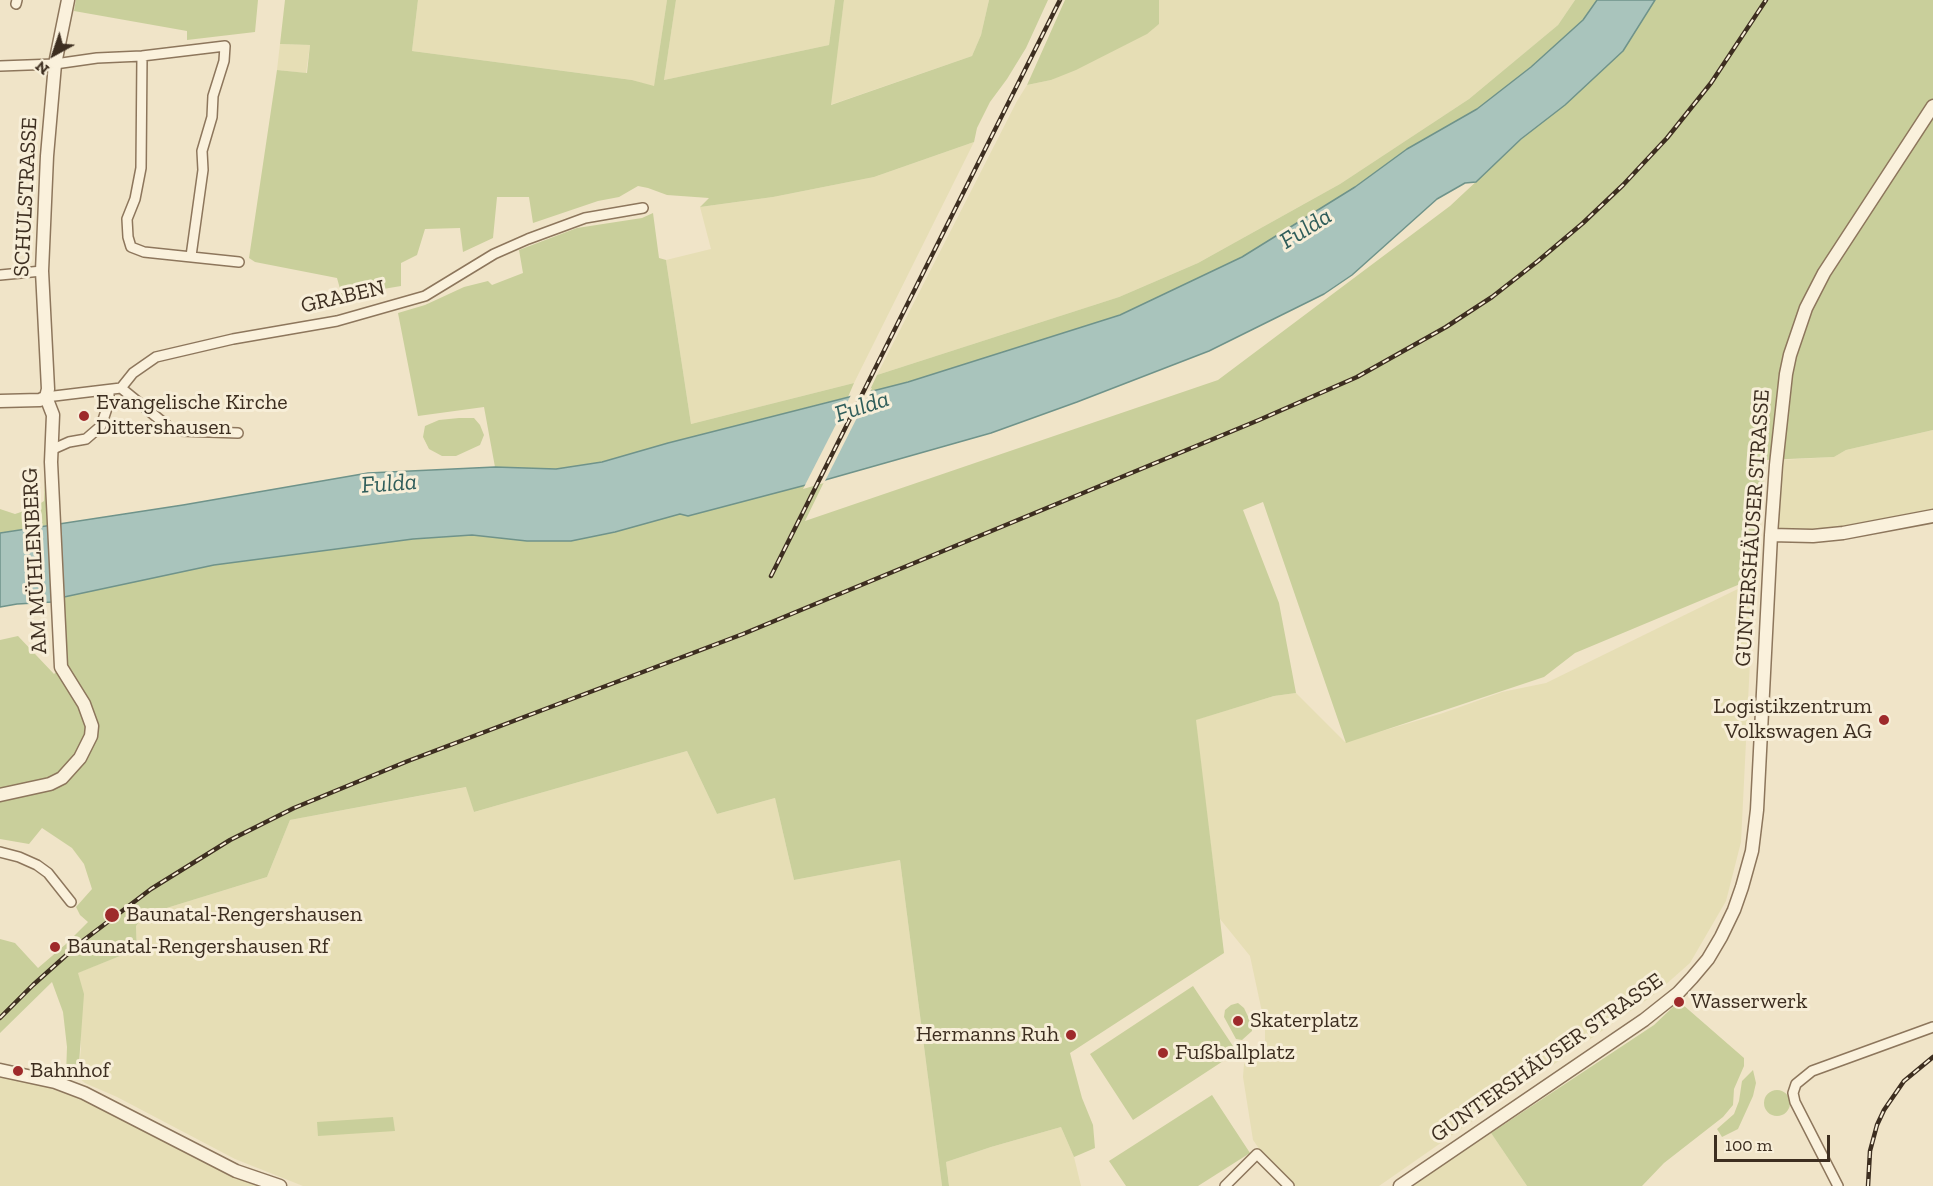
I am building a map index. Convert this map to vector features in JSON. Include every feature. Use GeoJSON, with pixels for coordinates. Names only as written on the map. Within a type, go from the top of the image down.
{"type":"FeatureCollection","features":[{"type":"Feature","properties":{"kind":"street","name":"SCHULSTRASSE"},"geometry":{"type":"LineString","coordinates":[[46,397],[48,389],[42,271],[46,156],[56,64],[68,0]]}},
{"type":"Feature","properties":{"kind":"street"},"geometry":{"type":"LineString","coordinates":[[0,66],[56,64],[225,46],[224,61],[213,96],[212,117],[202,151],[203,170],[191,256]]}},
{"type":"Feature","properties":{"kind":"street"},"geometry":{"type":"LineString","coordinates":[[142,56],[141,168],[135,199],[127,219],[131,247],[136,250],[239,262]]}},
{"type":"Feature","properties":{"kind":"street","name":"GUNTERSHÄUSER STRASSE"},"geometry":{"type":"LineString","coordinates":[[1400,1186],[1644,1020],[1678,993],[1692,978],[1708,959],[1721,937],[1734,910],[1752,851],[1760,767],[1771,535],[1785,374],[1806,308],[1824,273],[1933,106]]}},
{"type":"Feature","properties":{"kind":"street","name":"GRABEN"},"geometry":{"type":"LineString","coordinates":[[121,388],[133,373],[156,357],[233,339],[337,321],[395,306],[425,296],[494,254],[528,239],[585,218],[643,208]]}},
{"type":"Feature","properties":{"kind":"street"},"geometry":{"type":"LineString","coordinates":[[0,275],[42,271]]}},
{"type":"Feature","properties":{"kind":"street"},"geometry":{"type":"LineString","coordinates":[[0,401],[40,400],[46,397],[121,388],[170,428],[238,433]]}},
{"type":"Feature","properties":{"kind":"street"},"geometry":{"type":"LineString","coordinates":[[51,450],[69,442],[87,439],[101,426],[109,402],[109,390]]}},
{"type":"Feature","properties":{"kind":"street","name":"AM MÜHLENBERG"},"geometry":{"type":"LineString","coordinates":[[0,795],[50,784],[62,778],[72,769],[83,752],[92,726],[84,704],[61,667],[51,450],[54,415],[46,397]]}},
{"type":"Feature","properties":{"kind":"street"},"geometry":{"type":"LineString","coordinates":[[1771,535],[1813,536],[1843,533],[1933,516]]}},
{"type":"Feature","properties":{"kind":"street"},"geometry":{"type":"LineString","coordinates":[[0,852],[20,857],[37,865],[48,873],[71,902]]}},
{"type":"Feature","properties":{"kind":"street"},"geometry":{"type":"LineString","coordinates":[[1838,1186],[1795,1102],[1793,1093],[1796,1084],[1812,1071],[1933,1027]]}},
{"type":"Feature","properties":{"kind":"street"},"geometry":{"type":"LineString","coordinates":[[0,1070],[55,1082],[84,1093],[236,1171],[280,1186]]}},
{"type":"Feature","properties":{"kind":"street"},"geometry":{"type":"LineString","coordinates":[[1225,1186],[1257,1155],[1289,1186]]}},
{"type":"Feature","properties":{"kind":"shaded area"},"geometry":{"type":"Polygon","coordinates":[[[418,0],[667,0],[654,87],[632,80],[412,51],[418,0]]]}},
{"type":"Feature","properties":{"kind":"shaded area"},"geometry":{"type":"Polygon","coordinates":[[[676,0],[835,0],[829,45],[664,80],[676,0]]]}},
{"type":"Feature","properties":{"kind":"shaded area"},"geometry":{"type":"Polygon","coordinates":[[[844,0],[989,0],[981,35],[972,56],[830,105],[844,0]]]}},
{"type":"Feature","properties":{"kind":"shaded area"},"geometry":{"type":"Polygon","coordinates":[[[1159,0],[1575,0],[1558,25],[1469,99],[1340,184],[1198,263],[1119,297],[877,375],[1027,85],[1051,80],[1159,24],[1159,0]]]}},
{"type":"Feature","properties":{"kind":"shaded area"},"geometry":{"type":"Polygon","coordinates":[[[280,44],[310,45],[306,73],[277,70],[280,44]]]}},
{"type":"Feature","properties":{"kind":"shaded area"},"geometry":{"type":"Polygon","coordinates":[[[974,142],[854,383],[691,424],[666,260],[711,249],[700,207],[773,197],[874,177],[974,142]]]}},
{"type":"Feature","properties":{"kind":"shaded area"},"geometry":{"type":"Polygon","coordinates":[[[1933,430],[1933,514],[1823,535],[1775,533],[1780,460],[1834,457],[1846,450],[1933,430]]]}},
{"type":"Feature","properties":{"kind":"shaded area"},"geometry":{"type":"Polygon","coordinates":[[[1754,581],[1741,842],[1726,901],[1690,963],[1655,994],[1379,1186],[1294,1186],[1265,1157],[1253,1140],[1243,1077],[1244,1064],[1265,1045],[1265,1026],[1250,956],[1220,919],[1195,720],[1274,696],[1296,693],[1345,742],[1443,713],[1502,692],[1546,683],[1754,581]]]}},
{"type":"Feature","properties":{"kind":"shaded area"},"geometry":{"type":"Polygon","coordinates":[[[687,751],[717,814],[775,798],[794,880],[900,860],[942,1186],[303,1186],[235,1159],[117,1097],[85,1083],[78,1077],[81,1049],[77,973],[120,956],[137,953],[136,926],[144,915],[267,877],[290,820],[467,787],[474,812],[687,751]]]}},
{"type":"Feature","properties":{"kind":"shaded area"},"geometry":{"type":"Polygon","coordinates":[[[0,1077],[41,1085],[100,1106],[191,1155],[236,1177],[262,1186],[0,1186],[0,1077]]]}},
{"type":"Feature","properties":{"kind":"shaded area"},"geometry":{"type":"Polygon","coordinates":[[[1061,1127],[1074,1157],[1081,1186],[949,1186],[946,1162],[1061,1127]]]}},
{"type":"Feature","properties":{"kind":"shaded area"},"geometry":{"type":"Polygon","coordinates":[[[1491,1133],[1527,1186],[1412,1186],[1450,1160],[1491,1133]]]}},
{"type":"Feature","properties":{"kind":"green space"},"geometry":{"type":"Polygon","coordinates":[[[76,0],[258,0],[255,32],[187,40],[187,31],[74,11],[76,0]]]}},
{"type":"Feature","properties":{"kind":"green space"},"geometry":{"type":"Polygon","coordinates":[[[285,0],[418,0],[412,51],[632,80],[654,86],[667,0],[676,0],[664,80],[829,45],[835,0],[844,0],[831,105],[972,56],[981,35],[989,0],[1048,0],[1026,48],[990,102],[977,128],[974,142],[874,177],[773,197],[700,207],[709,198],[667,195],[638,186],[619,197],[598,201],[533,223],[529,197],[497,197],[493,238],[463,252],[460,228],[425,229],[417,255],[401,263],[401,286],[342,296],[337,278],[255,262],[249,258],[277,70],[307,73],[310,45],[280,44],[285,0]]]}},
{"type":"Feature","properties":{"kind":"green space"},"geometry":{"type":"Polygon","coordinates":[[[1065,0],[1159,0],[1159,24],[1147,34],[1076,70],[1051,80],[1027,85],[1065,0]]]}},
{"type":"Feature","properties":{"kind":"green space"},"geometry":{"type":"Polygon","coordinates":[[[1575,0],[1597,0],[1583,20],[1531,67],[1477,109],[1407,149],[1355,187],[1242,257],[1120,315],[908,382],[869,392],[877,375],[1119,297],[1198,263],[1340,184],[1469,99],[1558,25],[1575,0]]]}},
{"type":"Feature","properties":{"kind":"green space"},"geometry":{"type":"Polygon","coordinates":[[[1655,0],[1933,0],[1933,430],[1846,450],[1834,457],[1765,460],[1757,577],[1575,653],[1544,677],[1346,743],[1263,502],[1243,510],[1279,603],[1296,693],[1274,696],[1196,720],[1224,953],[1070,1053],[1082,1098],[1093,1125],[1095,1148],[1074,1157],[1061,1127],[946,1162],[949,1186],[942,1186],[900,860],[794,880],[775,798],[717,814],[687,751],[474,812],[466,787],[290,820],[267,877],[144,915],[136,926],[137,953],[120,956],[78,973],[84,994],[78,1077],[66,1075],[67,1047],[63,1012],[52,982],[0,1033],[0,939],[15,943],[38,968],[88,922],[80,915],[76,907],[92,889],[84,864],[72,848],[42,828],[29,844],[0,839],[0,640],[18,636],[54,674],[61,667],[64,597],[214,565],[413,539],[472,535],[571,541],[615,532],[680,514],[688,516],[825,480],[805,521],[1218,380],[1450,206],[1632,36],[1655,0]]]}},
{"type":"Feature","properties":{"kind":"green space"},"geometry":{"type":"Polygon","coordinates":[[[653,213],[659,258],[666,260],[691,424],[854,383],[848,397],[602,462],[556,469],[495,467],[484,407],[418,416],[398,313],[425,305],[464,287],[488,281],[492,285],[523,273],[519,250],[577,228],[642,218],[653,213]]]}},
{"type":"Feature","properties":{"kind":"green space"},"geometry":{"type":"Polygon","coordinates":[[[474,418],[480,425],[484,435],[480,445],[456,456],[442,456],[429,449],[423,437],[425,426],[439,420],[474,418]]]}},
{"type":"Feature","properties":{"kind":"green space"},"geometry":{"type":"Polygon","coordinates":[[[54,475],[55,524],[0,533],[0,509],[15,514],[33,508],[44,501],[45,478],[54,475]]]}},
{"type":"Feature","properties":{"kind":"green space","name":"Fußballplatz"},"geometry":{"type":"Polygon","coordinates":[[[1193,986],[1237,1052],[1133,1120],[1090,1054],[1193,986]]]}},
{"type":"Feature","properties":{"kind":"green space","name":"Skaterplatz"},"geometry":{"type":"Polygon","coordinates":[[[1238,1003],[1244,1008],[1252,1025],[1252,1031],[1242,1040],[1236,1039],[1224,1017],[1225,1010],[1238,1003]]]}},
{"type":"Feature","properties":{"kind":"green space"},"geometry":{"type":"Polygon","coordinates":[[[1682,1004],[1744,1058],[1744,1066],[1734,1089],[1733,1105],[1723,1117],[1664,1163],[1642,1186],[1527,1186],[1491,1133],[1654,1025],[1675,1005],[1682,1004]]]}},
{"type":"Feature","properties":{"kind":"green space"},"geometry":{"type":"Polygon","coordinates":[[[1753,1070],[1756,1083],[1753,1096],[1738,1129],[1722,1137],[1717,1129],[1734,1114],[1742,1081],[1753,1070]]]}},
{"type":"Feature","properties":{"kind":"green space"},"geometry":{"type":"Polygon","coordinates":[[[1777,1090],[1786,1094],[1790,1103],[1786,1112],[1777,1116],[1768,1112],[1764,1103],[1768,1094],[1777,1090]]]}},
{"type":"Feature","properties":{"kind":"green space","name":"Fußballplatz"},"geometry":{"type":"Polygon","coordinates":[[[1212,1095],[1250,1153],[1198,1186],[1126,1186],[1109,1161],[1212,1095]]]}},
{"type":"Feature","properties":{"kind":"green space"},"geometry":{"type":"Polygon","coordinates":[[[393,1117],[395,1131],[318,1136],[317,1122],[393,1117]]]}},
{"type":"Feature","properties":{"kind":"water","name":"Fulda"},"geometry":{"type":"Polygon","coordinates":[[[1597,0],[1655,0],[1623,51],[1565,105],[1521,139],[1476,182],[1465,183],[1437,199],[1352,275],[1324,294],[1209,351],[1077,402],[991,433],[825,480],[688,516],[680,514],[615,532],[571,541],[527,541],[472,535],[413,539],[214,565],[64,597],[52,602],[0,607],[0,533],[183,505],[368,473],[495,467],[556,469],[602,462],[908,382],[1120,315],[1242,257],[1355,187],[1407,149],[1477,109],[1531,67],[1583,20],[1597,0]]]}},
{"type":"Feature","properties":{"kind":"pier"},"geometry":{"type":"Polygon","coordinates":[[[872,388],[824,483],[803,489],[852,393],[872,388]]]}},
{"type":"Feature","properties":{"kind":"railway"},"geometry":{"type":"LineString","coordinates":[[771,576],[1060,0]]}},
{"type":"Feature","properties":{"kind":"railway"},"geometry":{"type":"LineString","coordinates":[[0,1018],[80,943],[151,889],[230,840],[294,808],[408,761],[743,634],[1259,420],[1357,377],[1446,327],[1492,297],[1538,261],[1623,185],[1667,138],[1711,83],[1766,0]]}},
{"type":"Feature","properties":{"kind":"railway"},"geometry":{"type":"LineString","coordinates":[[1868,1186],[1870,1151],[1884,1110],[1904,1081],[1933,1057]]}},
{"type":"Feature","properties":{"kind":"place","name":"Evangelische Kirche Dittershausen"},"geometry":{"type":"Point","coordinates":[84,416]}},
{"type":"Feature","properties":{"kind":"place","name":"Logistikzentrum Volkswagen AG"},"geometry":{"type":"Point","coordinates":[1884,720]}},
{"type":"Feature","properties":{"kind":"place","name":"Baunatal-Rengershausen"},"geometry":{"type":"Point","coordinates":[112,915]}},
{"type":"Feature","properties":{"kind":"place","name":"Baunatal-Rengershausen Rf"},"geometry":{"type":"Point","coordinates":[55,947]}},
{"type":"Feature","properties":{"kind":"place","name":"Wasserwerk"},"geometry":{"type":"Point","coordinates":[1679,1002]}},
{"type":"Feature","properties":{"kind":"place","name":"Skaterplatz"},"geometry":{"type":"Point","coordinates":[1238,1021]}},
{"type":"Feature","properties":{"kind":"place","name":"Hermanns Ruh"},"geometry":{"type":"Point","coordinates":[1071,1035]}},
{"type":"Feature","properties":{"kind":"place","name":"Fußballplatz"},"geometry":{"type":"Point","coordinates":[1163,1053]}},
{"type":"Feature","properties":{"kind":"place","name":"Bahnhof"},"geometry":{"type":"Point","coordinates":[18,1071]}}]}
